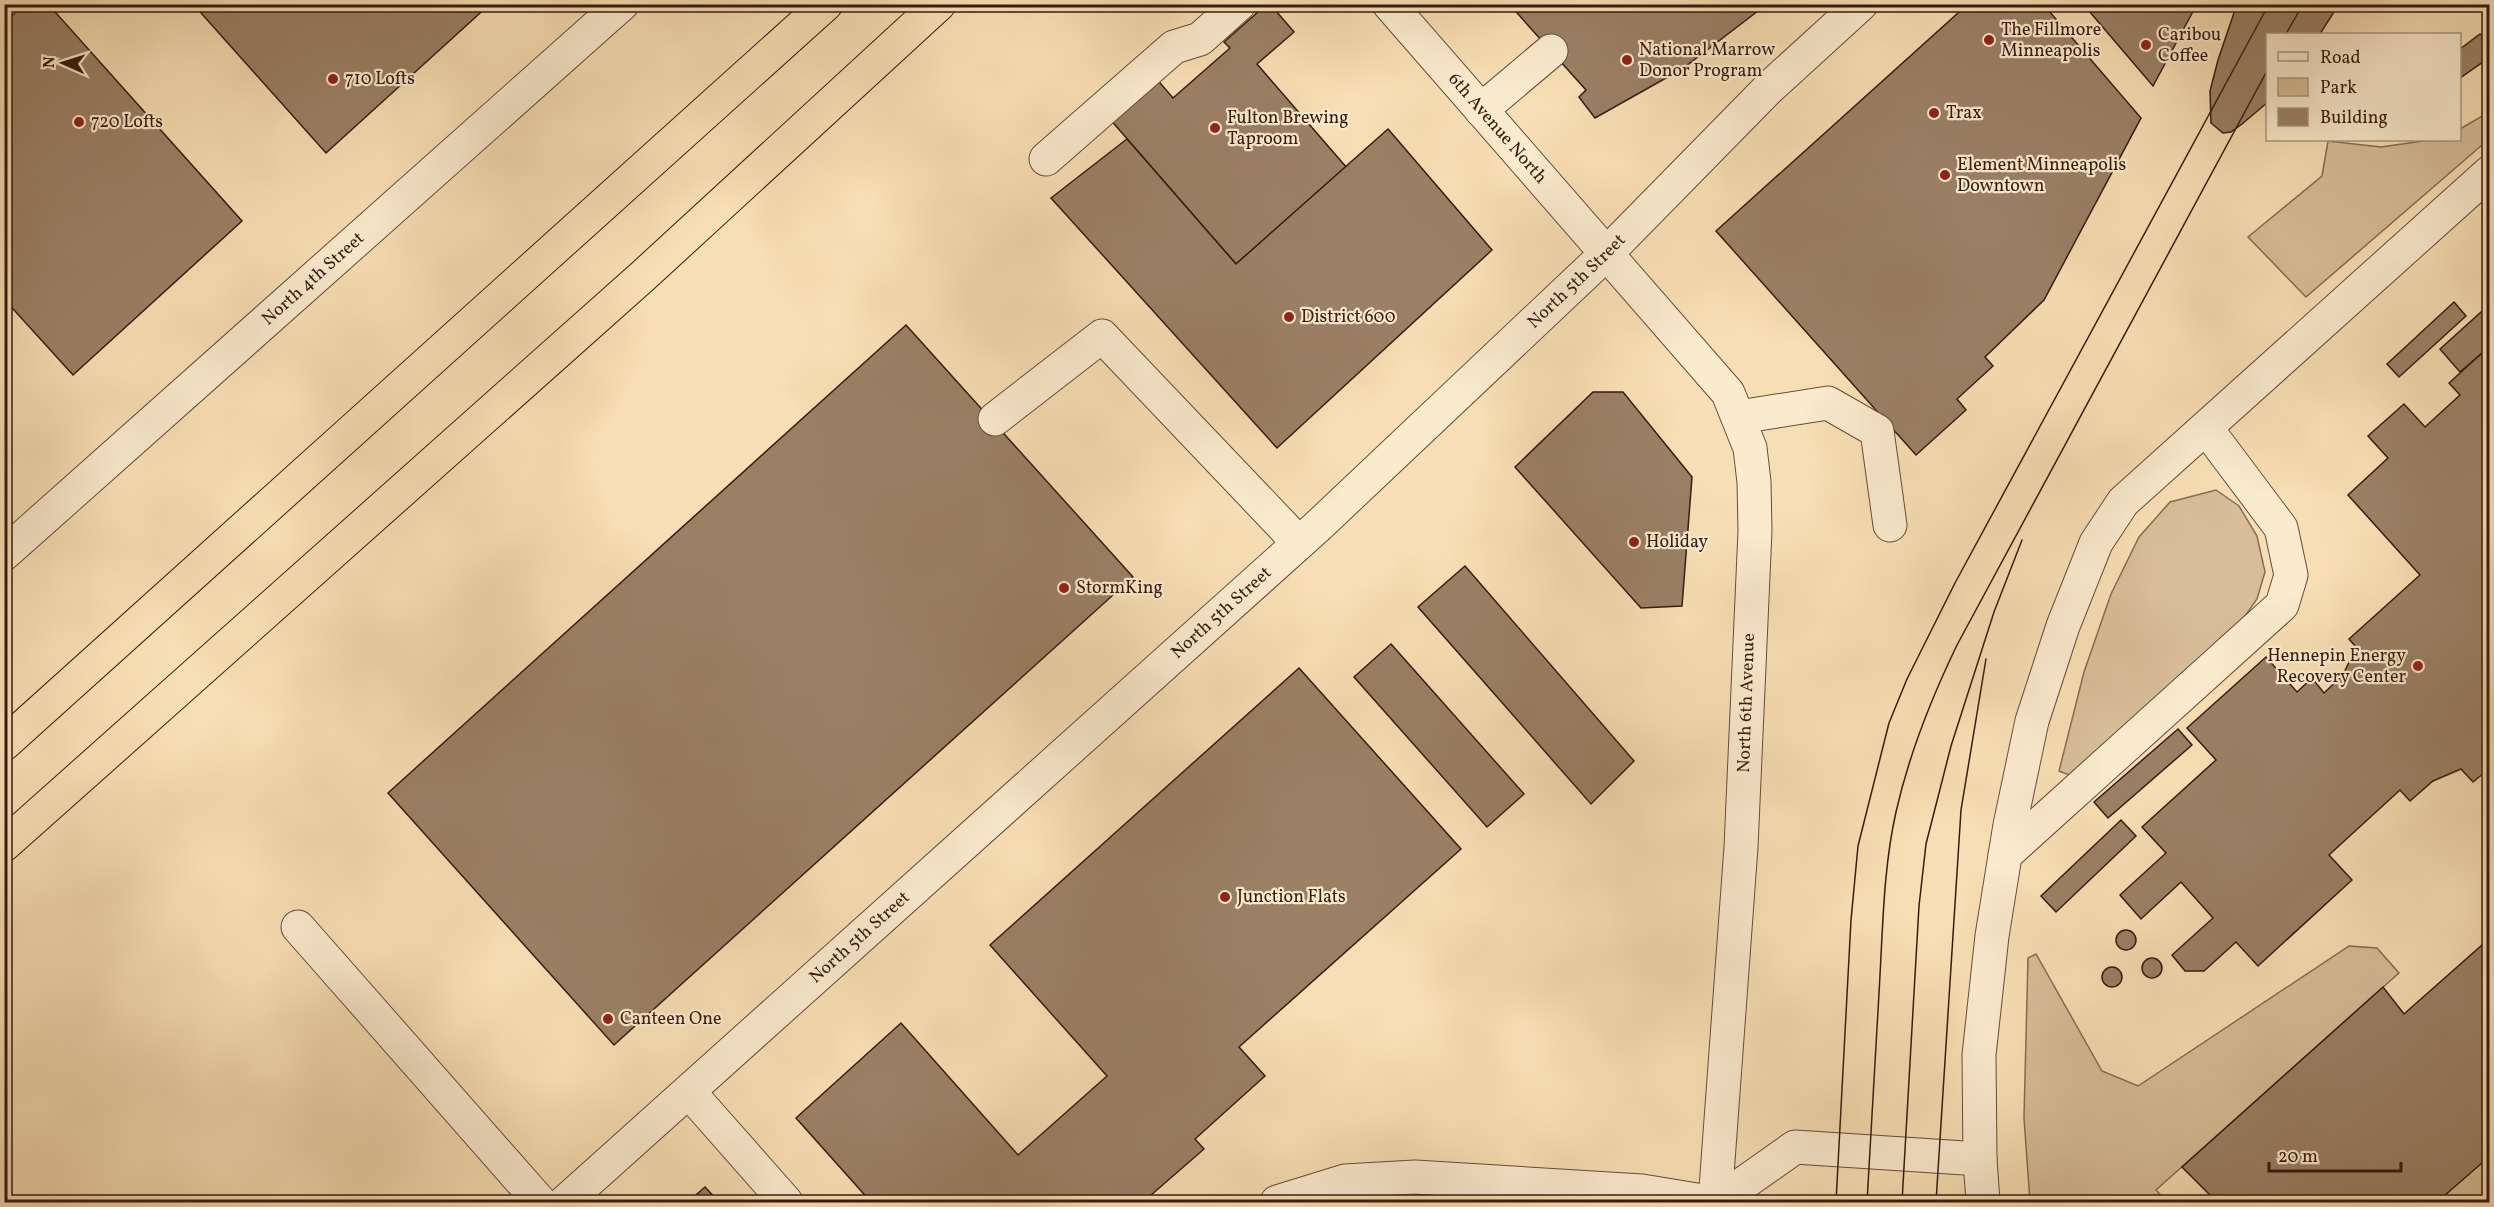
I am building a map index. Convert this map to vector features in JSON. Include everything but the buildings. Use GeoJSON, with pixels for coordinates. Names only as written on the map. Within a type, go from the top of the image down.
{"type":"FeatureCollection","features":[{"type":"Feature","properties":{"kind":"highway"},"geometry":{"type":"LineString","coordinates":[[4,744],[826,4]]}},
{"type":"Feature","properties":{"kind":"highway"},"geometry":{"type":"LineString","coordinates":[[4,845],[643,276],[939,4]]}},
{"type":"Feature","properties":{"kind":"street","name":"North 4th Street"},"geometry":{"type":"LineString","coordinates":[[4,554],[622,4]]}},
{"type":"Feature","properties":{"kind":"street"},"geometry":{"type":"LineString","coordinates":[[1046,159],[1174,47],[1200,39],[1239,4]]}},
{"type":"Feature","properties":{"kind":"street","name":"6th Avenue North"},"geometry":{"type":"LineString","coordinates":[[1389,4],[1606,254]]}},
{"type":"Feature","properties":{"kind":"street","name":"North 5th Street"},"geometry":{"type":"LineString","coordinates":[[565,1203],[1299,543],[1606,254],[1768,88],[1861,4]]}},
{"type":"Feature","properties":{"kind":"street"},"geometry":{"type":"LineString","coordinates":[[1481,110],[1551,51]]}},
{"type":"Feature","properties":{"kind":"street"},"geometry":{"type":"LineString","coordinates":[[1983,1203],[1980,1159],[1979,1055],[1992,936],[2005,855],[2032,721],[2063,626],[2096,543],[2123,502],[2490,172]]}},
{"type":"Feature","properties":{"kind":"street","name":"North 6th Avenue"},"geometry":{"type":"LineString","coordinates":[[1606,254],[1728,393],[1750,447],[1755,482],[1755,531],[1741,847],[1716,1203]]}},
{"type":"Feature","properties":{"kind":"street"},"geometry":{"type":"LineString","coordinates":[[995,419],[1101,336],[1299,543]]}},
{"type":"Feature","properties":{"kind":"street"},"geometry":{"type":"LineString","coordinates":[[1739,417],[1828,403],[1877,431],[1890,525]]}},
{"type":"Feature","properties":{"kind":"street"},"geometry":{"type":"LineString","coordinates":[[2005,855],[2282,605],[2290,575],[2281,528],[2206,428]]}},
{"type":"Feature","properties":{"kind":"street"},"geometry":{"type":"LineString","coordinates":[[298,927],[540,1203]]}},
{"type":"Feature","properties":{"kind":"street"},"geometry":{"type":"LineString","coordinates":[[689,1092],[786,1203]]}},
{"type":"Feature","properties":{"kind":"street"},"geometry":{"type":"LineString","coordinates":[[1716,1203],[1794,1147],[1980,1159]]}},
{"type":"Feature","properties":{"kind":"street"},"geometry":{"type":"LineString","coordinates":[[1277,1203],[1345,1181],[1415,1177],[1642,1191],[1709,1203]]}},
{"type":"Feature","properties":{"kind":"green space"},"geometry":{"type":"Polygon","coordinates":[[[2489,112],[2489,139],[2306,297],[2248,237],[2322,176],[2328,141],[2381,147],[2423,141],[2461,141],[2461,128],[2489,112]]]}},
{"type":"Feature","properties":{"kind":"green space"},"geometry":{"type":"Polygon","coordinates":[[[2216,490],[2239,506],[2257,536],[2265,572],[2257,599],[2240,623],[2069,775],[2059,771],[2084,672],[2111,594],[2139,537],[2170,502],[2216,490]]]}},
{"type":"Feature","properties":{"kind":"green space"},"geometry":{"type":"Polygon","coordinates":[[[2349,946],[2377,948],[2399,973],[2156,1190],[2167,1202],[2030,1202],[2024,1118],[2028,958],[2036,954],[2102,1071],[2138,1086],[2349,946]]]}},
{"type":"Feature","properties":{"kind":"green space"},"geometry":{"type":"Polygon","coordinates":[[[2489,1156],[2489,1202],[2437,1202],[2489,1156]]]}},
{"type":"Feature","properties":{"kind":"tram line"},"geometry":{"type":"LineString","coordinates":[[1836,1202],[1851,920],[1858,846],[1889,723],[1907,679],[1955,583],[2269,4]]}},
{"type":"Feature","properties":{"kind":"tram line"},"geometry":{"type":"LineString","coordinates":[[2287,33],[2303,4]]}},
{"type":"Feature","properties":{"kind":"tram line"},"geometry":{"type":"LineString","coordinates":[[1867,1202],[1886,873],[1896,812],[1914,748],[1957,645],[2266,73]]}},
{"type":"Feature","properties":{"kind":"tram line"},"geometry":{"type":"LineString","coordinates":[[1902,1202],[1919,906],[1926,844],[1951,746],[1994,612],[2022,540]]}},
{"type":"Feature","properties":{"kind":"tram line"},"geometry":{"type":"LineString","coordinates":[[1936,1202],[1961,810],[1986,659]]}},
{"type":"Feature","properties":{"kind":"place","name":"The Fillmore Minneapolis"},"geometry":{"type":"Point","coordinates":[1989,40]}},
{"type":"Feature","properties":{"kind":"place","name":"Caribou Coffee"},"geometry":{"type":"Point","coordinates":[2146,45]}},
{"type":"Feature","properties":{"kind":"place","name":"National Marrow Donor Program"},"geometry":{"type":"Point","coordinates":[1627,60]}},
{"type":"Feature","properties":{"kind":"place","name":"710 Lofts"},"geometry":{"type":"Point","coordinates":[333,79]}},
{"type":"Feature","properties":{"kind":"place","name":"Trax"},"geometry":{"type":"Point","coordinates":[1934,113]}},
{"type":"Feature","properties":{"kind":"place","name":"720 Lofts"},"geometry":{"type":"Point","coordinates":[79,122]}},
{"type":"Feature","properties":{"kind":"place","name":"Fulton Brewing Taproom"},"geometry":{"type":"Point","coordinates":[1215,128]}},
{"type":"Feature","properties":{"kind":"place","name":"Element Minneapolis Downtown"},"geometry":{"type":"Point","coordinates":[1945,175]}},
{"type":"Feature","properties":{"kind":"place","name":"District 600"},"geometry":{"type":"Point","coordinates":[1289,317]}},
{"type":"Feature","properties":{"kind":"place","name":"Holiday"},"geometry":{"type":"Point","coordinates":[1634,542]}},
{"type":"Feature","properties":{"kind":"place","name":"StormKing"},"geometry":{"type":"Point","coordinates":[1064,588]}},
{"type":"Feature","properties":{"kind":"place","name":"Hennepin Energy Recovery Center"},"geometry":{"type":"Point","coordinates":[2418,666]}},
{"type":"Feature","properties":{"kind":"place","name":"Junction Flats"},"geometry":{"type":"Point","coordinates":[1225,897]}},
{"type":"Feature","properties":{"kind":"place","name":"Canteen One"},"geometry":{"type":"Point","coordinates":[608,1019]}}]}
